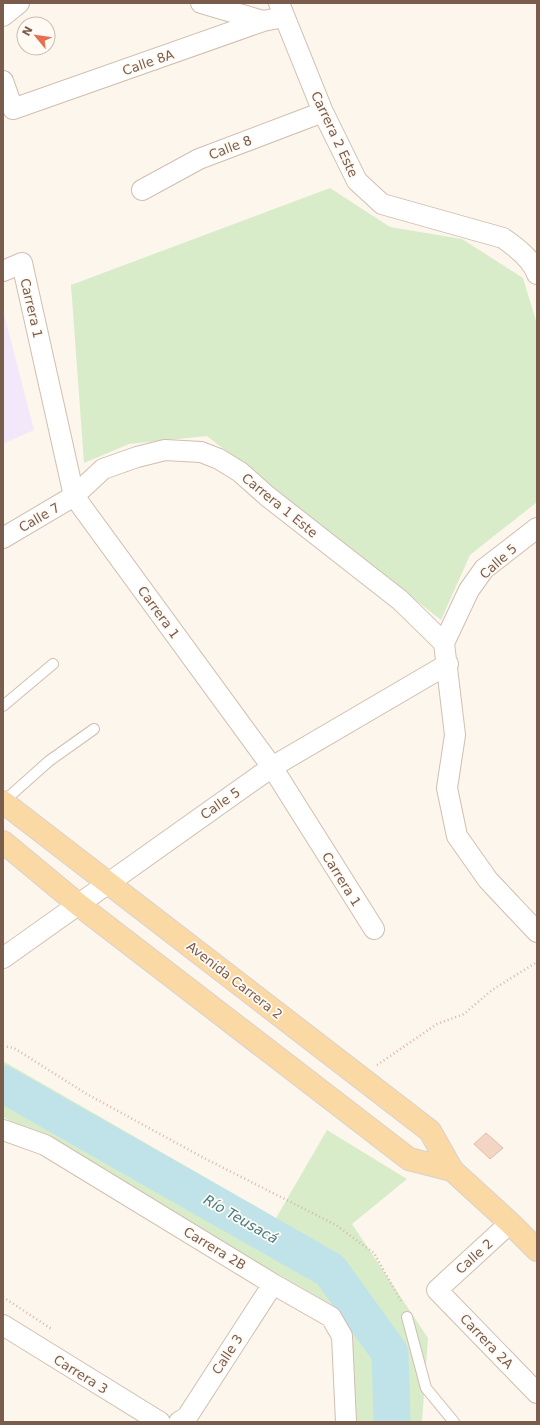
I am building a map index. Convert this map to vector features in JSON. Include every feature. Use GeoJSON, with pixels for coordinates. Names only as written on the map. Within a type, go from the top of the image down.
{"type":"FeatureCollection","features":[{"type":"Feature","properties":{"kind":"main road","name":"Avenida Carrera 2"},"geometry":{"type":"LineString","coordinates":[[3,802],[430,1131],[452,1170],[537,1250]]}},
{"type":"Feature","properties":{"kind":"main road","name":"Avenida Carrera 2"},"geometry":{"type":"LineString","coordinates":[[3,842],[79,905],[409,1159],[452,1170]]}},
{"type":"Feature","properties":{"kind":"street"},"geometry":{"type":"LineString","coordinates":[[3,16],[19,3]]}},
{"type":"Feature","properties":{"kind":"street"},"geometry":{"type":"LineString","coordinates":[[201,3],[263,21]]}},
{"type":"Feature","properties":{"kind":"street","name":"Calle 8A"},"geometry":{"type":"LineString","coordinates":[[3,81],[13,109],[263,21],[281,10]]}},
{"type":"Feature","properties":{"kind":"street","name":"Carrera 2 Este"},"geometry":{"type":"LineString","coordinates":[[281,10],[323,112],[357,181],[382,204],[503,238],[519,250],[535,268],[537,274]]}},
{"type":"Feature","properties":{"kind":"street","name":"Calle 8"},"geometry":{"type":"LineString","coordinates":[[142,190],[199,159],[323,112]]}},
{"type":"Feature","properties":{"kind":"street","name":"Carrera 1"},"geometry":{"type":"LineString","coordinates":[[3,271],[22,263],[74,496],[272,767],[374,929]]}},
{"type":"Feature","properties":{"kind":"street","name":"Carrera 1 Este"},"geometry":{"type":"LineString","coordinates":[[74,496],[103,469],[137,457],[165,450],[183,450],[201,452],[219,459],[240,472],[267,496],[400,600],[444,643]]}},
{"type":"Feature","properties":{"kind":"street","name":"Calle 7"},"geometry":{"type":"LineString","coordinates":[[3,538],[74,496]]}},
{"type":"Feature","properties":{"kind":"street","name":"Calle 5"},"geometry":{"type":"LineString","coordinates":[[444,643],[469,590],[484,570],[537,528]]}},
{"type":"Feature","properties":{"kind":"street"},"geometry":{"type":"LineString","coordinates":[[444,643],[448,664],[455,735],[447,788],[457,836],[488,880],[537,932]]}},
{"type":"Feature","properties":{"kind":"street","name":"Calle 5"},"geometry":{"type":"LineString","coordinates":[[3,958],[272,767],[448,664]]}},
{"type":"Feature","properties":{"kind":"street","name":"Carrera 2B"},"geometry":{"type":"LineString","coordinates":[[3,1130],[44,1145],[273,1284],[331,1317],[342,1336],[346,1422]]}},
{"type":"Feature","properties":{"kind":"street","name":"Calle 2"},"geometry":{"type":"LineString","coordinates":[[437,1290],[510,1223]]}},
{"type":"Feature","properties":{"kind":"street","name":"Calle 3"},"geometry":{"type":"LineString","coordinates":[[179,1422],[186,1417],[273,1284]]}},
{"type":"Feature","properties":{"kind":"street","name":"Carrera 2A"},"geometry":{"type":"LineString","coordinates":[[437,1290],[537,1393]]}},
{"type":"Feature","properties":{"kind":"street","name":"Carrera 3"},"geometry":{"type":"LineString","coordinates":[[3,1325],[160,1422]]}},
{"type":"Feature","properties":{"kind":"lane"},"geometry":{"type":"LineString","coordinates":[[3,706],[52,664]]}},
{"type":"Feature","properties":{"kind":"lane"},"geometry":{"type":"LineString","coordinates":[[3,802],[49,761],[94,729]]}},
{"type":"Feature","properties":{"kind":"lane"},"geometry":{"type":"LineString","coordinates":[[407,1316],[426,1388],[454,1422]]}},
{"type":"Feature","properties":{"kind":"path"},"geometry":{"type":"LineString","coordinates":[[361,1078],[392,1054],[437,1024],[464,1014],[492,990],[537,962]]}},
{"type":"Feature","properties":{"kind":"path"},"geometry":{"type":"LineString","coordinates":[[3,1046],[14,1048],[85,1093],[202,1156],[336,1225],[374,1253],[399,1296],[407,1316]]}},
{"type":"Feature","properties":{"kind":"shaded area"},"geometry":{"type":"Polygon","coordinates":[[[3,310],[34,430],[3,444],[3,310]]]}},
{"type":"Feature","properties":{"kind":"green space"},"geometry":{"type":"Polygon","coordinates":[[[330,188],[390,227],[462,239],[523,278],[537,324],[537,502],[470,555],[441,620],[207,436],[129,444],[84,463],[71,285],[330,188]]]}},
{"type":"Feature","properties":{"kind":"green space"},"geometry":{"type":"Polygon","coordinates":[[[3,1061],[276,1218],[327,1130],[407,1179],[352,1224],[428,1338],[422,1422],[348,1422],[332,1305],[3,1117],[3,1061]]]}},
{"type":"Feature","properties":{"kind":"building"},"geometry":{"type":"Polygon","coordinates":[[[486,1133],[503,1148],[490,1159],[474,1144],[486,1133]]]}},
{"type":"Feature","properties":{"kind":"waterway","name":"Río Teusacá"},"geometry":{"type":"LineString","coordinates":[[3,1084],[330,1270],[390,1353],[392,1422]]}}]}
